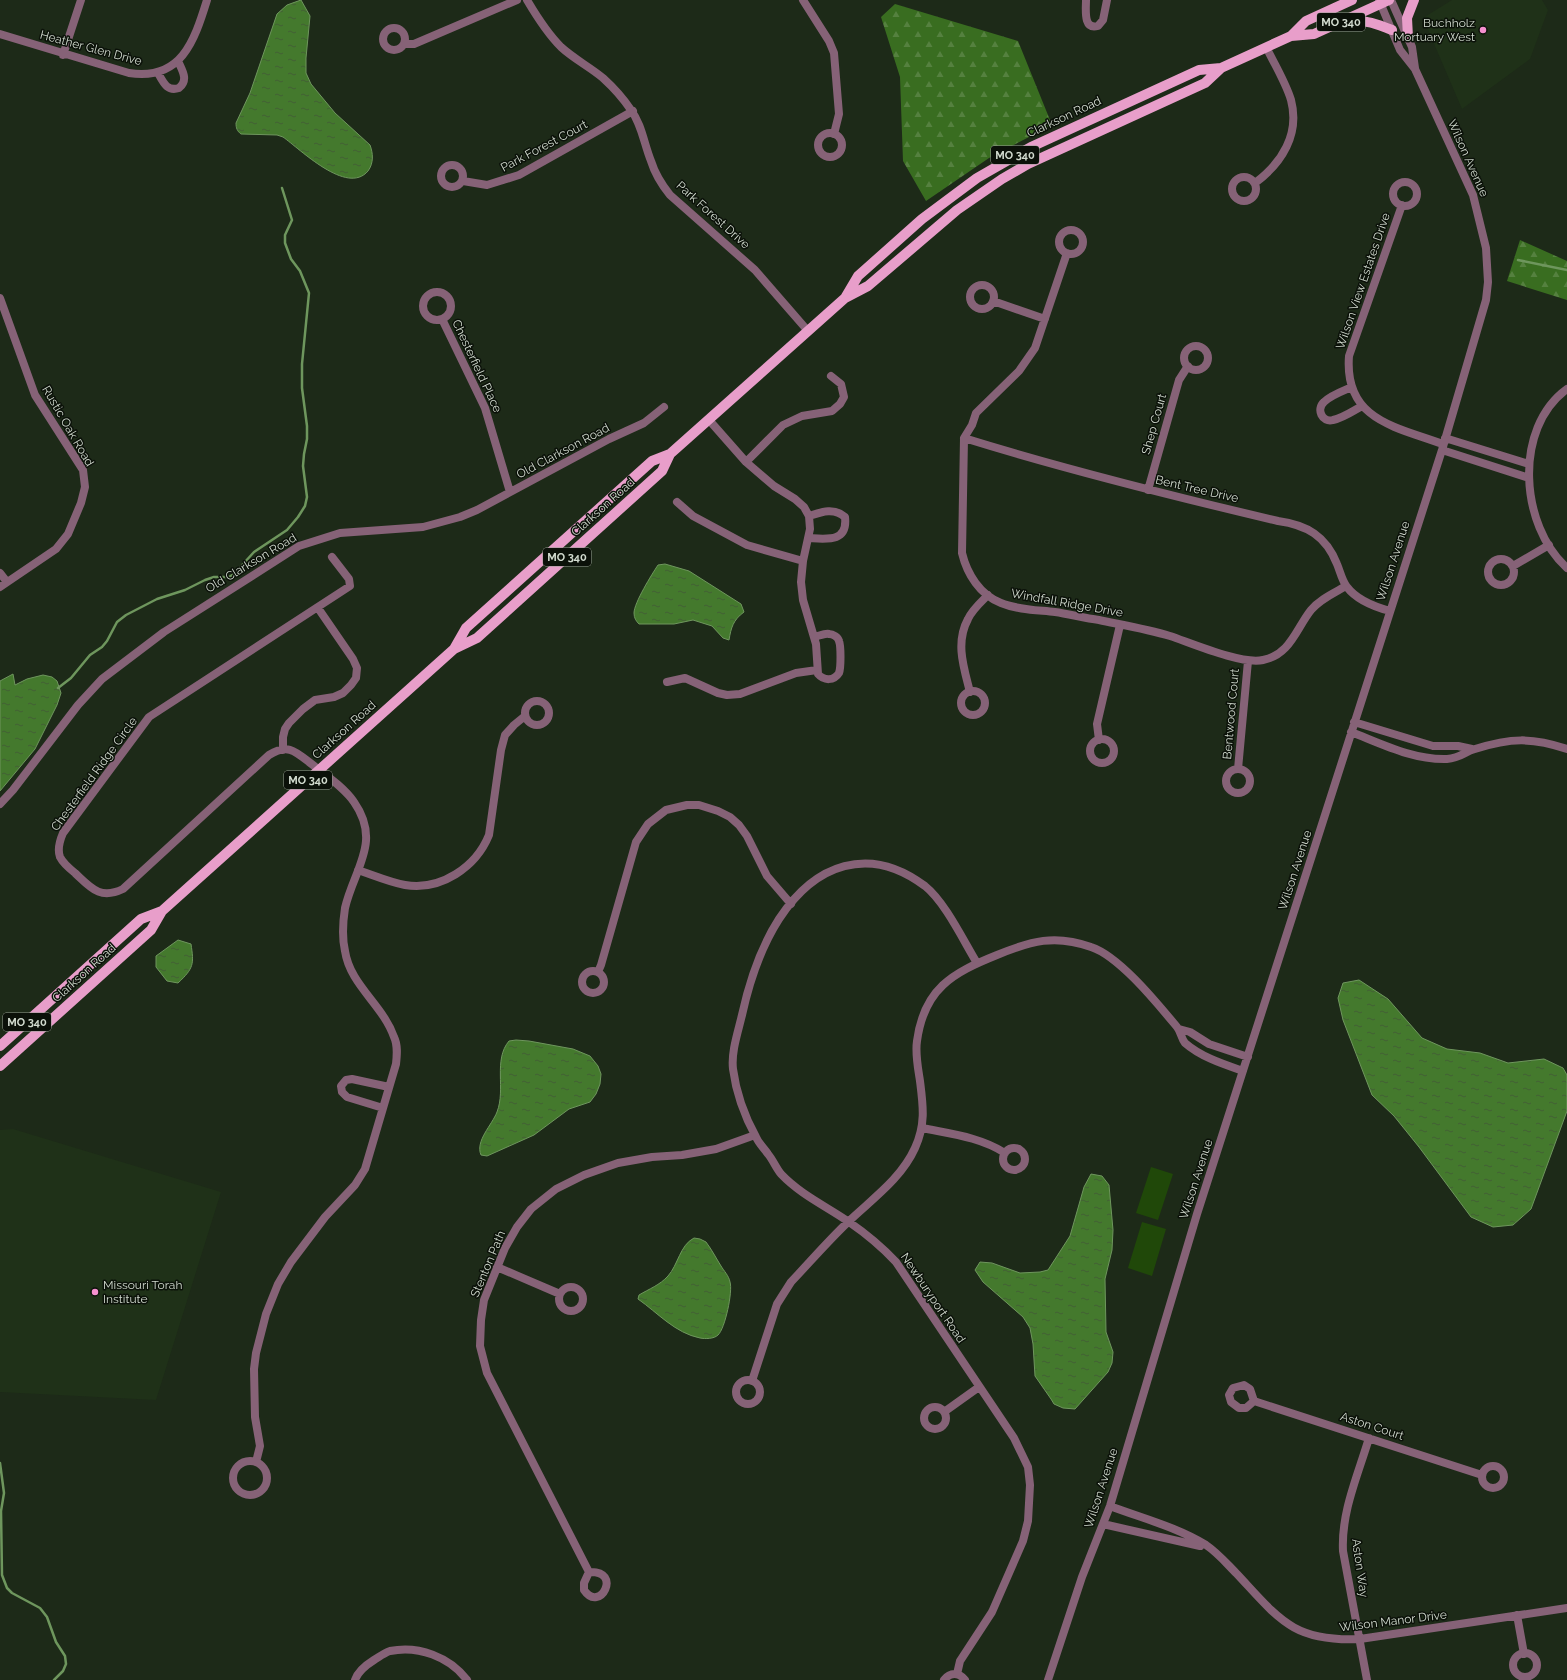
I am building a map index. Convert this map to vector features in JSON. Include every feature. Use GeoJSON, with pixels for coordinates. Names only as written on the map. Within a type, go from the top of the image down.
{"type":"FeatureCollection","features":[{"type":"Feature","properties":{"kind":"main road","name":"Clarkson Road"},"geometry":{"type":"LineString","coordinates":[[1291,36],[1306,21],[1352,0]]}},
{"type":"Feature","properties":{"kind":"main road"},"geometry":{"type":"LineString","coordinates":[[1408,37],[1407,18],[1414,0]]}},
{"type":"Feature","properties":{"kind":"main road","name":"Clarkson Road"},"geometry":{"type":"LineString","coordinates":[[454,649],[466,628],[652,461],[670,454],[845,298],[868,286],[956,210],[1002,179],[1056,150],[1205,83],[1221,68],[1291,36],[1314,34],[1385,1]]}},
{"type":"Feature","properties":{"kind":"main road"},"geometry":{"type":"LineString","coordinates":[[1346,20],[1365,20],[1392,30]]}},
{"type":"Feature","properties":{"kind":"main road","name":"Clarkson Road"},"geometry":{"type":"LineString","coordinates":[[845,298],[858,276],[922,219],[972,182],[1004,161],[1061,132],[1199,70],[1221,68]]}},
{"type":"Feature","properties":{"kind":"main road","name":"Clarkson Road"},"geometry":{"type":"LineString","coordinates":[[0,1046],[141,919],[162,910],[454,649],[477,638],[662,471],[670,454]]}},
{"type":"Feature","properties":{"kind":"main road","name":"Clarkson Road"},"geometry":{"type":"LineString","coordinates":[[0,1066],[151,930],[162,910]]}},
{"type":"Feature","properties":{"kind":"main road"},"geometry":{"type":"LineString","coordinates":[[47,1024],[54,997]]}},
{"type":"Feature","properties":{"kind":"street"},"geometry":{"type":"LineString","coordinates":[[63,54],[81,0]]}},
{"type":"Feature","properties":{"kind":"street","name":"Heather Glen Drive"},"geometry":{"type":"LineString","coordinates":[[0,34],[129,73],[148,75],[158,72],[178,61],[184,54],[191,44],[207,0]]}},
{"type":"Feature","properties":{"kind":"street"},"geometry":{"type":"LineString","coordinates":[[404,44],[414,44],[517,0]]}},
{"type":"Feature","properties":{"kind":"street","name":"Park Forest Drive"},"geometry":{"type":"LineString","coordinates":[[527,0],[539,20],[562,48],[602,77],[619,93],[633,111],[641,129],[659,181],[670,195],[755,270],[808,331]]}},
{"type":"Feature","properties":{"kind":"street"},"geometry":{"type":"LineString","coordinates":[[803,0],[829,41],[834,53],[839,114],[834,134]]}},
{"type":"Feature","properties":{"kind":"street"},"geometry":{"type":"LineString","coordinates":[[1086,0],[1086,20],[1089,25],[1093,27],[1098,26],[1103,20],[1107,0]]}},
{"type":"Feature","properties":{"kind":"street","name":"Wilson Avenue"},"geometry":{"type":"LineString","coordinates":[[1385,1],[1408,37],[1412,47],[1415,69]]}},
{"type":"Feature","properties":{"kind":"street","name":"Wilson Avenue"},"geometry":{"type":"LineString","coordinates":[[1048,1680],[1082,1577],[1110,1506],[1197,1214],[1443,444],[1486,300],[1488,282],[1486,248],[1473,195],[1415,69],[1400,50],[1392,30],[1385,1]]}},
{"type":"Feature","properties":{"kind":"street"},"geometry":{"type":"LineString","coordinates":[[1255,183],[1269,172],[1280,159],[1292,136],[1294,124],[1290,98],[1266,47]]}},
{"type":"Feature","properties":{"kind":"street"},"geometry":{"type":"LineString","coordinates":[[158,72],[166,86],[171,89],[179,88],[184,82],[185,78],[178,61]]}},
{"type":"Feature","properties":{"kind":"street","name":"Park Forest Court"},"geometry":{"type":"LineString","coordinates":[[462,181],[487,185],[519,175],[633,111]]}},
{"type":"Feature","properties":{"kind":"street","name":"Wilson View Estates Drive"},"geometry":{"type":"LineString","coordinates":[[1402,206],[1349,356],[1348,370],[1352,387],[1362,406],[1373,417],[1385,424],[1443,444]]}},
{"type":"Feature","properties":{"kind":"street","name":"Windfall Ridge Drive"},"geometry":{"type":"LineString","coordinates":[[1068,253],[1035,348],[1019,371],[976,413],[972,425],[964,438],[962,553],[965,565],[975,584],[988,595],[1001,603],[1020,608],[1055,612],[1120,624],[1168,636],[1248,661],[1261,661],[1277,656],[1291,642],[1312,609],[1325,598],[1346,586]]}},
{"type":"Feature","properties":{"kind":"street","name":"Rustic Oak Road"},"geometry":{"type":"LineString","coordinates":[[0,298],[35,395],[83,470],[85,487],[74,521],[68,534],[56,549],[3,584]]}},
{"type":"Feature","properties":{"kind":"street"},"geometry":{"type":"LineString","coordinates":[[993,301],[1045,319]]}},
{"type":"Feature","properties":{"kind":"street","name":"Chesterfield Place"},"geometry":{"type":"LineString","coordinates":[[442,319],[485,408],[510,492]]}},
{"type":"Feature","properties":{"kind":"street","name":"Shep Court"},"geometry":{"type":"LineString","coordinates":[[1148,490],[1179,380],[1188,366]]}},
{"type":"Feature","properties":{"kind":"street"},"geometry":{"type":"LineString","coordinates":[[746,462],[783,425],[802,416],[832,411],[840,404],[844,397],[841,384],[831,376]]}},
{"type":"Feature","properties":{"kind":"street"},"geometry":{"type":"LineString","coordinates":[[1352,387],[1322,403],[1320,408],[1321,414],[1326,420],[1334,420],[1362,406]]}},
{"type":"Feature","properties":{"kind":"street"},"geometry":{"type":"LineString","coordinates":[[1567,389],[1555,399],[1547,409],[1536,435],[1529,464],[1529,478],[1533,510],[1537,523],[1556,558],[1567,568]]}},
{"type":"Feature","properties":{"kind":"street","name":"Old Clarkson Road"},"geometry":{"type":"LineString","coordinates":[[0,804],[13,790],[78,705],[102,679],[138,650],[164,632],[299,546],[340,533],[401,530],[423,527],[442,523],[477,510],[609,439],[644,423],[664,407]]}},
{"type":"Feature","properties":{"kind":"street"},"geometry":{"type":"LineString","coordinates":[[709,420],[746,462],[774,486],[795,499],[804,507],[809,516],[810,529],[803,561],[801,582],[803,600],[818,656],[817,670],[821,676],[828,680],[838,674],[840,669],[839,640],[830,634],[814,637]]}},
{"type":"Feature","properties":{"kind":"street","name":"Bent Tree Drive"},"geometry":{"type":"LineString","coordinates":[[964,438],[1014,454],[1148,490],[1291,523],[1306,528],[1317,534],[1330,549],[1346,586],[1359,597],[1378,607],[1390,611]]}},
{"type":"Feature","properties":{"kind":"street"},"geometry":{"type":"LineString","coordinates":[[1443,444],[1529,464]]}},
{"type":"Feature","properties":{"kind":"street"},"geometry":{"type":"LineString","coordinates":[[1443,444],[1529,478]]}},
{"type":"Feature","properties":{"kind":"street"},"geometry":{"type":"LineString","coordinates":[[677,502],[694,516],[747,545],[803,561]]}},
{"type":"Feature","properties":{"kind":"street"},"geometry":{"type":"LineString","coordinates":[[808,538],[834,539],[841,534],[846,525],[845,517],[837,512],[824,510],[809,516]]}},
{"type":"Feature","properties":{"kind":"street"},"geometry":{"type":"LineString","coordinates":[[1513,566],[1549,545]]}},
{"type":"Feature","properties":{"kind":"street","name":"Chesterfield Ridge Circle"},"geometry":{"type":"LineString","coordinates":[[283,750],[276,750],[269,755],[123,889],[113,894],[102,893],[92,889],[66,865],[61,858],[59,849],[63,832],[149,718],[350,586],[349,579],[332,557]]}},
{"type":"Feature","properties":{"kind":"street"},"geometry":{"type":"LineString","coordinates":[[0,573],[3,584]]}},
{"type":"Feature","properties":{"kind":"street"},"geometry":{"type":"LineString","coordinates":[[970,692],[961,655],[963,635],[968,618],[988,595]]}},
{"type":"Feature","properties":{"kind":"street"},"geometry":{"type":"LineString","coordinates":[[256,1462],[260,1446],[256,1417],[254,1369],[256,1353],[266,1314],[278,1284],[291,1262],[325,1217],[355,1185],[365,1169],[396,1064],[397,1051],[395,1038],[382,1013],[356,978],[344,951],[344,920],[346,907],[367,841],[366,829],[354,802],[298,752],[283,750],[283,737],[285,729],[289,723],[315,700],[334,697],[343,693],[351,686],[356,678],[357,668],[353,659],[318,608]]}},
{"type":"Feature","properties":{"kind":"street"},"geometry":{"type":"LineString","coordinates":[[1099,740],[1097,724],[1120,624]]}},
{"type":"Feature","properties":{"kind":"street","name":"Bentwood Court"},"geometry":{"type":"LineString","coordinates":[[1238,769],[1248,661]]}},
{"type":"Feature","properties":{"kind":"street"},"geometry":{"type":"LineString","coordinates":[[667,682],[684,678],[718,693],[740,694],[796,673],[817,670]]}},
{"type":"Feature","properties":{"kind":"street"},"geometry":{"type":"LineString","coordinates":[[358,870],[406,885],[430,884],[455,874],[477,857],[489,835],[501,750],[506,735],[514,725],[525,716]]}},
{"type":"Feature","properties":{"kind":"street"},"geometry":{"type":"LineString","coordinates":[[1354,722],[1433,746],[1458,746],[1472,749]]}},
{"type":"Feature","properties":{"kind":"street"},"geometry":{"type":"LineString","coordinates":[[1351,732],[1392,748],[1428,758],[1460,757],[1472,749],[1507,740],[1542,741],[1567,749]]}},
{"type":"Feature","properties":{"kind":"street"},"geometry":{"type":"LineString","coordinates":[[598,972],[636,842],[648,824],[666,810],[687,805],[699,805],[718,811],[730,818],[739,825],[748,836],[767,876],[791,904]]}},
{"type":"Feature","properties":{"kind":"street","name":"Newburyport Road"},"geometry":{"type":"LineString","coordinates":[[957,1674],[960,1661],[992,1612],[1023,1541],[1028,1521],[1030,1485],[1028,1467],[1023,1453],[896,1262],[886,1251],[848,1222],[817,1203],[781,1173],[755,1136],[744,1109],[733,1068],[734,1047],[745,1001],[760,958],[779,919],[805,888],[832,870],[845,865],[868,863],[885,866],[915,880],[934,894],[977,963]]}},
{"type":"Feature","properties":{"kind":"street"},"geometry":{"type":"LineString","coordinates":[[752,1381],[777,1304],[791,1282],[848,1222],[891,1182],[905,1165],[915,1148],[922,1128],[924,1113],[917,1056],[917,1042],[923,1015],[931,999],[939,987],[950,978],[977,963],[1018,946],[1039,941],[1055,939],[1068,940],[1092,947],[1110,956],[1119,964],[1179,1029],[1183,1041],[1205,1056],[1243,1071]]}},
{"type":"Feature","properties":{"kind":"street"},"geometry":{"type":"LineString","coordinates":[[1179,1029],[1190,1032],[1209,1044],[1248,1057]]}},
{"type":"Feature","properties":{"kind":"street"},"geometry":{"type":"LineString","coordinates":[[383,1108],[347,1097],[342,1092],[341,1086],[346,1080],[352,1079],[389,1087]]}},
{"type":"Feature","properties":{"kind":"street"},"geometry":{"type":"LineString","coordinates":[[922,1128],[977,1140],[992,1145],[1005,1153]]}},
{"type":"Feature","properties":{"kind":"street","name":"Stenton Path"},"geometry":{"type":"LineString","coordinates":[[589,1572],[488,1373],[480,1346],[481,1320],[484,1300],[505,1248],[516,1227],[531,1210],[556,1189],[584,1175],[618,1162],[652,1157],[682,1155],[716,1149],[755,1136]]}},
{"type":"Feature","properties":{"kind":"street"},"geometry":{"type":"LineString","coordinates":[[497,1267],[560,1294]]}},
{"type":"Feature","properties":{"kind":"street"},"geometry":{"type":"LineString","coordinates":[[944,1412],[979,1387]]}},
{"type":"Feature","properties":{"kind":"street","name":"Aston Court"},"geometry":{"type":"LineString","coordinates":[[1254,1401],[1482,1475]]}},
{"type":"Feature","properties":{"kind":"street","name":"Aston Way"},"geometry":{"type":"LineString","coordinates":[[1367,1680],[1344,1551],[1343,1536],[1346,1512],[1369,1438]]}},
{"type":"Feature","properties":{"kind":"street"},"geometry":{"type":"LineString","coordinates":[[245,1461],[256,1462],[265,1469],[268,1479],[266,1485],[259,1493],[254,1495],[243,1494],[235,1487],[233,1482],[234,1472],[240,1464],[245,1461]]}},
{"type":"Feature","properties":{"kind":"street","name":"Wilson Manor Drive"},"geometry":{"type":"LineString","coordinates":[[1110,1506],[1185,1534],[1208,1547],[1224,1560],[1278,1617],[1305,1634],[1337,1640],[1360,1639],[1567,1608]]}},
{"type":"Feature","properties":{"kind":"street","name":"Wilson Manor Drive"},"geometry":{"type":"LineString","coordinates":[[1103,1524],[1208,1547]]}},
{"type":"Feature","properties":{"kind":"street"},"geometry":{"type":"LineString","coordinates":[[1517,1615],[1524,1654]]}},
{"type":"Feature","properties":{"kind":"street"},"geometry":{"type":"LineString","coordinates":[[355,1680],[357,1675],[367,1665],[377,1658],[388,1652],[403,1649],[428,1654],[450,1662],[467,1680]]}},
{"type":"Feature","properties":{"kind":"street"},"geometry":{"type":"LineString","coordinates":[[944,1680],[950,1675],[957,1674],[965,1680]]}},
{"type":"Feature","properties":{"kind":"shaded area"},"geometry":{"type":"Polygon","coordinates":[[[1452,0],[1542,0],[1548,10],[1530,59],[1462,109],[1423,18],[1452,0]]]}},
{"type":"Feature","properties":{"kind":"shaded area","name":"Missouri Torah Institute"},"geometry":{"type":"Polygon","coordinates":[[[13,1129],[221,1192],[156,1400],[0,1392],[0,1130],[13,1129]]]}},
{"type":"Feature","properties":{"kind":"shaded area"},"geometry":{"type":"Polygon","coordinates":[[[1151,1167],[1173,1174],[1158,1220],[1136,1213],[1151,1167]]]}},
{"type":"Feature","properties":{"kind":"shaded area"},"geometry":{"type":"Polygon","coordinates":[[[1142,1222],[1166,1229],[1152,1276],[1128,1268],[1142,1222]]]}},
{"type":"Feature","properties":{"kind":"green space"},"geometry":{"type":"Polygon","coordinates":[[[895,4],[1018,41],[1052,125],[989,158],[926,201],[903,161],[900,77],[881,17],[895,4]]]}},
{"type":"Feature","properties":{"kind":"green space"},"geometry":{"type":"Polygon","coordinates":[[[1520,240],[1567,261],[1567,300],[1507,281],[1520,240]]]}},
{"type":"Feature","properties":{"kind":"water"},"geometry":{"type":"Polygon","coordinates":[[[301,0],[310,16],[306,73],[311,84],[335,113],[370,145],[371,148],[371,165],[368,171],[359,177],[348,178],[324,168],[283,137],[277,135],[241,134],[237,128],[236,123],[250,93],[277,14],[287,5],[301,0]]]}},
{"type":"Feature","properties":{"kind":"water"},"geometry":{"type":"Polygon","coordinates":[[[665,564],[689,571],[741,604],[744,612],[733,624],[729,640],[723,638],[712,626],[693,620],[674,624],[639,624],[637,622],[634,613],[640,596],[658,565],[665,564]]]}},
{"type":"Feature","properties":{"kind":"water"},"geometry":{"type":"Polygon","coordinates":[[[13,674],[15,685],[27,679],[43,675],[52,677],[57,681],[61,693],[57,705],[35,749],[0,791],[0,681],[13,674]]]}},
{"type":"Feature","properties":{"kind":"water"},"geometry":{"type":"Polygon","coordinates":[[[178,940],[191,944],[192,965],[178,983],[167,981],[156,967],[156,956],[178,940]]]}},
{"type":"Feature","properties":{"kind":"water"},"geometry":{"type":"Polygon","coordinates":[[[1359,980],[1388,999],[1422,1038],[1447,1049],[1480,1053],[1508,1063],[1544,1059],[1563,1068],[1567,1075],[1567,1111],[1531,1209],[1513,1225],[1493,1227],[1471,1217],[1394,1116],[1372,1095],[1343,1020],[1338,998],[1343,983],[1359,980]]]}},
{"type":"Feature","properties":{"kind":"water"},"geometry":{"type":"Polygon","coordinates":[[[516,1040],[573,1049],[590,1056],[598,1066],[601,1074],[600,1084],[596,1094],[590,1102],[569,1109],[534,1135],[487,1156],[481,1155],[480,1144],[495,1117],[499,1103],[501,1066],[504,1049],[509,1041],[516,1040]]]}},
{"type":"Feature","properties":{"kind":"water"},"geometry":{"type":"Polygon","coordinates":[[[1091,1174],[1102,1176],[1109,1185],[1113,1230],[1112,1250],[1105,1279],[1106,1332],[1113,1352],[1112,1363],[1108,1372],[1075,1409],[1063,1408],[1054,1404],[1035,1376],[1033,1344],[1030,1328],[1023,1317],[983,1282],[975,1270],[980,1262],[992,1263],[1020,1273],[1048,1270],[1070,1236],[1084,1187],[1091,1174]]]}},
{"type":"Feature","properties":{"kind":"water"},"geometry":{"type":"Polygon","coordinates":[[[694,1238],[706,1242],[728,1276],[731,1287],[726,1318],[721,1331],[718,1335],[707,1339],[683,1332],[667,1322],[638,1299],[639,1295],[658,1284],[668,1276],[685,1245],[694,1238]]]}},
{"type":"Feature","properties":{"kind":"waterway"},"geometry":{"type":"LineString","coordinates":[[58,688],[71,678],[90,655],[102,647],[107,641],[117,622],[126,615],[157,599],[185,590],[205,580],[214,577],[229,577],[234,574],[254,552],[287,530],[305,506],[307,497],[303,466],[307,439],[307,426],[302,388],[302,364],[309,293],[300,271],[291,259],[285,243],[285,235],[292,220],[282,188]]}},
{"type":"Feature","properties":{"kind":"waterway"},"geometry":{"type":"LineString","coordinates":[[1518,260],[1567,270]]}},
{"type":"Feature","properties":{"kind":"waterway"},"geometry":{"type":"LineString","coordinates":[[0,1463],[4,1493],[1,1511],[2,1575],[7,1588],[12,1593],[40,1608],[47,1617],[56,1642],[65,1656],[66,1664],[63,1671],[54,1680]]}},
{"type":"Feature","properties":{"kind":"place","name":"Buchholz Mortuary West"},"geometry":{"type":"Point","coordinates":[1483,30]}},
{"type":"Feature","properties":{"kind":"place","name":"Missouri Torah Institute"},"geometry":{"type":"Point","coordinates":[95,1292]}}]}
